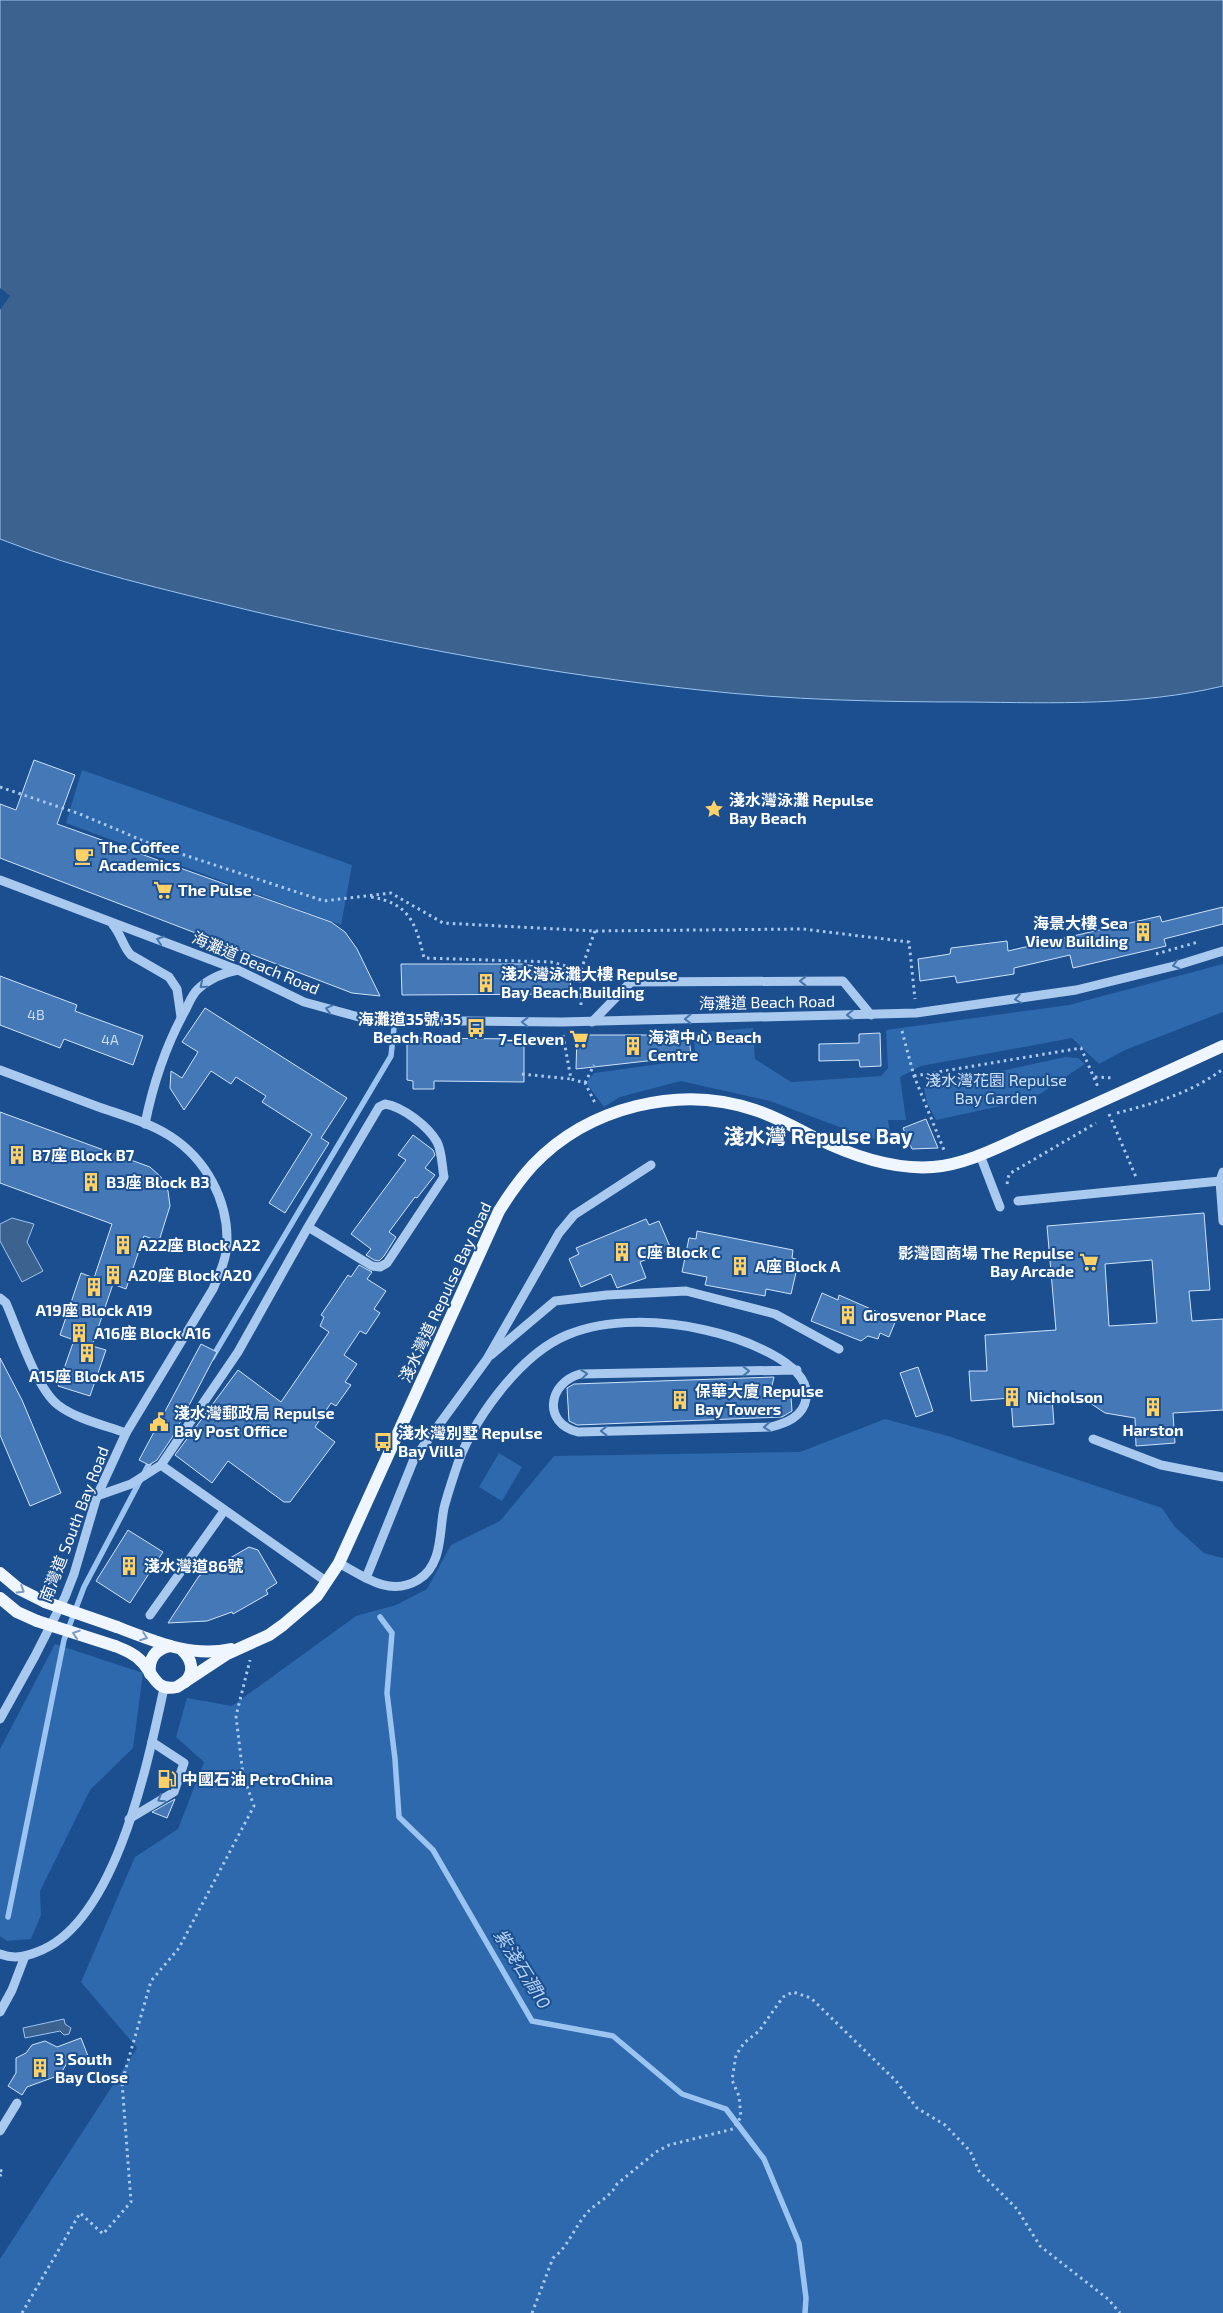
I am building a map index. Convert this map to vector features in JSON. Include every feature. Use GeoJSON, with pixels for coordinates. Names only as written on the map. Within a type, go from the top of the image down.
{"type":"FeatureCollection","features":[{"type":"Feature","properties":{"kind":"main road","name":"淺水灣道 Repulse Bay Road"},"geometry":{"type":"LineString","coordinates":[[164,1688],[171,1689],[183,1684],[219,1659],[283,1625],[305,1608],[327,1582],[338,1563],[499,1211],[524,1175],[543,1155],[571,1135],[602,1119],[645,1103],[690,1099],[718,1101],[756,1110],[829,1144],[866,1158],[918,1167],[950,1164],[980,1155],[1223,1046]]}},
{"type":"Feature","properties":{"kind":"main road","name":"淺水灣道 Repulse Bay Road"},"geometry":{"type":"LineString","coordinates":[[0,1573],[19,1589],[45,1602],[176,1648],[210,1652],[245,1646]]}},
{"type":"Feature","properties":{"kind":"main road"},"geometry":{"type":"LineString","coordinates":[[0,1598],[17,1612],[37,1621],[115,1646],[137,1657],[158,1685],[164,1688]]}},
{"type":"Feature","properties":{"kind":"main road"},"geometry":{"type":"LineString","coordinates":[[150,1674],[149,1668],[153,1655],[157,1650],[176,1648],[187,1654],[192,1667],[188,1679],[183,1684]]}},
{"type":"Feature","properties":{"kind":"street","name":"海灘道 Beach Road"},"geometry":{"type":"LineString","coordinates":[[0,880],[112,924],[177,946],[238,970],[304,1002],[370,1020],[592,1022],[871,1015],[938,1011],[1076,990],[1178,965],[1223,951]]}},
{"type":"Feature","properties":{"kind":"street"},"geometry":{"type":"LineString","coordinates":[[112,924],[120,933],[126,950],[131,956],[156,968],[169,977],[176,989],[181,1017]]}},
{"type":"Feature","properties":{"kind":"street"},"geometry":{"type":"LineString","coordinates":[[145,1124],[156,1077],[181,1017],[196,991],[206,982],[222,973],[238,970]]}},
{"type":"Feature","properties":{"kind":"street"},"geometry":{"type":"LineString","coordinates":[[592,1022],[631,982],[843,981],[871,1015]]}},
{"type":"Feature","properties":{"kind":"street","name":"南灣道 South Bay Road"},"geometry":{"type":"LineString","coordinates":[[0,1070],[145,1124],[169,1135],[185,1147],[199,1160],[212,1178],[221,1202],[227,1243],[222,1267],[213,1289],[126,1433],[96,1496],[74,1574],[65,1597],[0,1719]]}},
{"type":"Feature","properties":{"kind":"street"},"geometry":{"type":"LineString","coordinates":[[96,1496],[113,1492],[147,1476],[161,1465],[238,1352],[308,1227],[379,1107],[385,1104],[391,1105],[411,1115],[438,1143],[444,1177],[387,1263],[380,1267],[372,1266],[308,1227]]}},
{"type":"Feature","properties":{"kind":"street"},"geometry":{"type":"LineString","coordinates":[[980,1155],[1000,1207]]}},
{"type":"Feature","properties":{"kind":"street"},"geometry":{"type":"LineString","coordinates":[[366,1578],[414,1459],[487,1359],[554,1241],[574,1215],[650,1165]]}},
{"type":"Feature","properties":{"kind":"street"},"geometry":{"type":"LineString","coordinates":[[1223,1172],[1220,1181],[1223,1221]]}},
{"type":"Feature","properties":{"kind":"street"},"geometry":{"type":"LineString","coordinates":[[1018,1201],[1220,1181]]}},
{"type":"Feature","properties":{"kind":"street"},"geometry":{"type":"LineString","coordinates":[[487,1359],[555,1300],[686,1291],[775,1314],[839,1349]]}},
{"type":"Feature","properties":{"kind":"street"},"geometry":{"type":"LineString","coordinates":[[0,1298],[6,1303],[41,1383],[51,1399],[67,1411],[126,1433]]}},
{"type":"Feature","properties":{"kind":"street"},"geometry":{"type":"LineString","coordinates":[[338,1563],[383,1586],[402,1587],[419,1579],[433,1566],[439,1548],[444,1508],[455,1469],[472,1433],[494,1399],[534,1355],[566,1335],[584,1329],[628,1323],[679,1325],[704,1330],[752,1346],[797,1370],[807,1395],[805,1406],[789,1422],[771,1427],[578,1432],[568,1429],[555,1416],[554,1397],[558,1388],[571,1376],[580,1374],[797,1370]]}},
{"type":"Feature","properties":{"kind":"street"},"geometry":{"type":"LineString","coordinates":[[1093,1439],[1161,1465],[1223,1477]]}},
{"type":"Feature","properties":{"kind":"street"},"geometry":{"type":"LineString","coordinates":[[161,1465],[224,1512],[327,1582]]}},
{"type":"Feature","properties":{"kind":"street"},"geometry":{"type":"LineString","coordinates":[[150,1614],[224,1512]]}},
{"type":"Feature","properties":{"kind":"street"},"geometry":{"type":"LineString","coordinates":[[0,1954],[15,1957],[44,1950],[72,1931],[99,1894],[129,1819],[152,1742],[164,1688]]}},
{"type":"Feature","properties":{"kind":"street"},"geometry":{"type":"LineString","coordinates":[[129,1819],[174,1792],[184,1763],[152,1742]]}},
{"type":"Feature","properties":{"kind":"street"},"geometry":{"type":"LineString","coordinates":[[0,2012],[12,1990],[25,1956]]}},
{"type":"Feature","properties":{"kind":"street"},"geometry":{"type":"LineString","coordinates":[[0,2131],[18,2103]]}},
{"type":"Feature","properties":{"kind":"path"},"geometry":{"type":"LineString","coordinates":[[0,787],[80,814],[151,844],[324,902],[391,893],[443,923],[595,931],[803,929],[910,942],[916,1004]]}},
{"type":"Feature","properties":{"kind":"path"},"geometry":{"type":"LineString","coordinates":[[365,896],[389,900],[402,909],[412,921],[420,940],[424,958],[550,962],[581,970]]}},
{"type":"Feature","properties":{"kind":"path"},"geometry":{"type":"LineString","coordinates":[[571,1010],[581,1010],[581,970],[595,931]]}},
{"type":"Feature","properties":{"kind":"path"},"geometry":{"type":"LineString","coordinates":[[1146,957],[1204,941]]}},
{"type":"Feature","properties":{"kind":"path"},"geometry":{"type":"LineString","coordinates":[[581,996],[616,997]]}},
{"type":"Feature","properties":{"kind":"path"},"geometry":{"type":"LineString","coordinates":[[902,1031],[914,1076],[950,1164]]}},
{"type":"Feature","properties":{"kind":"path"},"geometry":{"type":"LineString","coordinates":[[563,1035],[571,1078]]}},
{"type":"Feature","properties":{"kind":"path"},"geometry":{"type":"LineString","coordinates":[[914,1076],[1081,1048],[1095,1078]]}},
{"type":"Feature","properties":{"kind":"path"},"geometry":{"type":"LineString","coordinates":[[585,1083],[594,1065]]}},
{"type":"Feature","properties":{"kind":"path"},"geometry":{"type":"LineString","coordinates":[[1009,1190],[1007,1182],[1009,1174],[1109,1115],[1158,1103],[1205,1083],[1223,1069]]}},
{"type":"Feature","properties":{"kind":"path"},"geometry":{"type":"LineString","coordinates":[[522,1074],[571,1078],[585,1083],[602,1119]]}},
{"type":"Feature","properties":{"kind":"path"},"geometry":{"type":"LineString","coordinates":[[1109,1115],[1141,1189]]}},
{"type":"Feature","properties":{"kind":"path"},"geometry":{"type":"LineString","coordinates":[[22,2313],[80,2213],[103,2234],[131,2202],[122,2082],[151,1981],[179,1948],[254,1806],[243,1775],[236,1716],[250,1660],[258,1656]]}},
{"type":"Feature","properties":{"kind":"path"},"geometry":{"type":"LineString","coordinates":[[532,2313],[553,2258],[560,2253],[587,2213],[614,2191],[616,2184],[656,2152],[669,2146],[733,2129],[741,2117],[740,2096],[732,2080],[736,2055],[744,2043],[759,2031],[783,1997],[793,1992],[811,1998],[896,2081],[917,2108],[946,2125],[970,2151],[979,2171],[1017,2209],[1040,2246],[1108,2299],[1120,2313]]}},
{"type":"Feature","properties":{"kind":"path"},"geometry":{"type":"LineString","coordinates":[[0,2170],[3,2172],[0,2176]]}},
{"type":"Feature","properties":{"kind":"green space"},"geometry":{"type":"Polygon","coordinates":[[[82,770],[352,865],[341,925],[66,823],[82,770]]]}},
{"type":"Feature","properties":{"kind":"green space"},"geometry":{"type":"Polygon","coordinates":[[[1223,964],[1223,1012],[1125,1050],[1099,1064],[1072,1038],[921,1066],[900,1077],[906,1120],[888,1120],[891,1141],[869,1138],[770,1101],[681,1081],[620,1097],[604,1107],[586,1083],[594,1073],[696,1059],[693,1033],[753,1028],[755,1059],[791,1082],[881,1076],[888,1068],[886,1030],[1069,1005],[1223,964]]]}},
{"type":"Feature","properties":{"kind":"green space","name":"淺水灣花園 Repulse Bay Garden"},"geometry":{"type":"Polygon","coordinates":[[[1065,1057],[1078,1058],[1085,1064],[1040,1094],[1005,1105],[936,1120],[927,1103],[924,1088],[1065,1057]]]}},
{"type":"Feature","properties":{"kind":"green space"},"geometry":{"type":"Polygon","coordinates":[[[885,1419],[948,1436],[1162,1508],[1175,1527],[1204,1553],[1223,1558],[1223,2313],[0,2313],[0,2259],[137,2048],[81,1982],[135,1857],[178,1829],[204,1762],[176,1737],[187,1698],[232,1706],[356,1616],[396,1605],[427,1589],[451,1545],[500,1521],[554,1456],[800,1452],[885,1419]]]}},
{"type":"Feature","properties":{"kind":"green space"},"geometry":{"type":"Polygon","coordinates":[[[499,1453],[522,1467],[502,1501],[479,1487],[499,1453]]]}},
{"type":"Feature","properties":{"kind":"green space"},"geometry":{"type":"Polygon","coordinates":[[[55,1644],[143,1673],[133,1748],[90,1790],[40,1891],[41,1915],[31,1939],[7,1941],[0,1936],[0,1749],[55,1644]]]}},
{"type":"Feature","properties":{"kind":"shaded area"},"geometry":{"type":"Polygon","coordinates":[[[0,0],[1223,0],[1223,686],[1160,697],[1128,700],[1032,703],[834,700],[733,693],[643,683],[475,658],[308,624],[124,579],[62,561],[0,539],[0,0]]]}},
{"type":"Feature","properties":{"kind":"shaded area"},"geometry":{"type":"Polygon","coordinates":[[[12,1218],[34,1224],[27,1242],[43,1271],[22,1282],[0,1241],[0,1224],[12,1218]]]}},
{"type":"Feature","properties":{"kind":"shaded area"},"geometry":{"type":"Polygon","coordinates":[[[64,2019],[65,2024],[71,2028],[69,2034],[64,2035],[60,2031],[25,2038],[23,2028],[64,2019]]]}},
{"type":"Feature","properties":{"kind":"pier"},"geometry":{"type":"Polygon","coordinates":[[[0,288],[10,296],[0,310],[0,288]]]}},
{"type":"Feature","properties":{"kind":"building","name":"The Pulse"},"geometry":{"type":"Polygon","coordinates":[[[34,760],[75,775],[57,824],[331,922],[345,932],[357,949],[380,996],[352,993],[0,858],[0,804],[16,810],[34,760]]]}},
{"type":"Feature","properties":{"kind":"building","name":"海景大樓 Sea View Building"},"geometry":{"type":"Polygon","coordinates":[[[1223,907],[1223,924],[1164,939],[1166,946],[1073,968],[1070,955],[1014,968],[1014,974],[957,983],[955,976],[920,981],[918,959],[950,954],[951,948],[1007,941],[1008,951],[1160,916],[1162,922],[1223,907]]]}},
{"type":"Feature","properties":{"kind":"building","name":"淺水灣泳灘大樓 Repulse Bay Beach Building"},"geometry":{"type":"Polygon","coordinates":[[[401,964],[521,964],[570,971],[571,994],[402,995],[401,964]]]}},
{"type":"Feature","properties":{"kind":"building"},"geometry":{"type":"Polygon","coordinates":[[[0,976],[77,1005],[75,1011],[143,1036],[133,1065],[64,1039],[60,1048],[0,1025],[0,976]]]}},
{"type":"Feature","properties":{"kind":"building"},"geometry":{"type":"Polygon","coordinates":[[[205,1008],[347,1098],[321,1138],[329,1143],[285,1213],[269,1203],[312,1134],[262,1102],[266,1096],[236,1077],[231,1084],[211,1071],[184,1110],[170,1088],[171,1071],[182,1078],[198,1052],[182,1042],[205,1008]]]}},
{"type":"Feature","properties":{"kind":"building"},"geometry":{"type":"Polygon","coordinates":[[[880,1033],[881,1066],[860,1067],[859,1060],[819,1061],[819,1044],[859,1043],[859,1034],[880,1033]]]}},
{"type":"Feature","properties":{"kind":"building","name":"海濱中心 Beach Centre"},"geometry":{"type":"Polygon","coordinates":[[[577,1035],[689,1035],[691,1056],[576,1069],[577,1035]]]}},
{"type":"Feature","properties":{"kind":"building"},"geometry":{"type":"Polygon","coordinates":[[[407,1038],[524,1039],[524,1082],[434,1081],[434,1089],[413,1089],[413,1081],[407,1080],[407,1038]]]}},
{"type":"Feature","properties":{"kind":"building"},"geometry":{"type":"Polygon","coordinates":[[[0,1112],[150,1167],[161,1177],[168,1191],[170,1206],[159,1241],[144,1236],[126,1289],[113,1284],[92,1346],[106,1350],[90,1396],[58,1386],[74,1340],[60,1335],[81,1273],[94,1278],[112,1224],[0,1183],[0,1112]]]}},
{"type":"Feature","properties":{"kind":"building"},"geometry":{"type":"Polygon","coordinates":[[[926,1119],[938,1148],[912,1149],[903,1128],[926,1119]]]}},
{"type":"Feature","properties":{"kind":"building"},"geometry":{"type":"Polygon","coordinates":[[[413,1135],[433,1150],[435,1155],[425,1168],[435,1175],[417,1198],[415,1197],[389,1232],[396,1237],[384,1256],[379,1261],[374,1260],[366,1255],[371,1249],[351,1234],[406,1160],[398,1155],[413,1135]]]}},
{"type":"Feature","properties":{"kind":"building"},"geometry":{"type":"Polygon","coordinates":[[[1204,1213],[1210,1290],[1189,1291],[1192,1321],[1223,1319],[1223,1410],[1173,1413],[1175,1443],[1136,1446],[1135,1418],[1105,1413],[1084,1399],[1084,1395],[1052,1398],[1054,1424],[1013,1427],[1011,1398],[971,1401],[969,1371],[987,1371],[985,1335],[1056,1330],[1047,1226],[1204,1213]],[[1152,1260],[1105,1264],[1109,1326],[1157,1323],[1152,1260]]]}},
{"type":"Feature","properties":{"kind":"building","name":"C座 Block C"},"geometry":{"type":"Polygon","coordinates":[[[646,1219],[649,1225],[659,1221],[671,1249],[640,1262],[646,1278],[617,1288],[611,1274],[581,1287],[569,1259],[579,1254],[576,1248],[646,1219]]]}},
{"type":"Feature","properties":{"kind":"building","name":"A座 Block A"},"geometry":{"type":"Polygon","coordinates":[[[697,1231],[793,1250],[792,1258],[799,1260],[791,1294],[766,1289],[765,1296],[705,1285],[707,1277],[682,1272],[689,1238],[696,1239],[697,1231]]]}},
{"type":"Feature","properties":{"kind":"building"},"geometry":{"type":"Polygon","coordinates":[[[359,1265],[372,1272],[367,1279],[386,1291],[374,1309],[380,1313],[366,1334],[360,1331],[344,1355],[357,1364],[345,1382],[351,1385],[336,1406],[331,1403],[315,1427],[335,1442],[290,1502],[284,1502],[228,1461],[212,1483],[175,1455],[238,1370],[281,1402],[329,1332],[320,1326],[324,1317],[321,1315],[348,1275],[351,1277],[359,1265]]]}},
{"type":"Feature","properties":{"kind":"building","name":"Grosvenor Place"},"geometry":{"type":"Polygon","coordinates":[[[822,1293],[838,1300],[839,1295],[896,1320],[889,1337],[880,1333],[878,1339],[868,1336],[861,1341],[811,1321],[822,1293]]]}},
{"type":"Feature","properties":{"kind":"building"},"geometry":{"type":"Polygon","coordinates":[[[201,1344],[217,1352],[173,1436],[157,1460],[149,1465],[139,1460],[201,1344]]]}},
{"type":"Feature","properties":{"kind":"building"},"geometry":{"type":"Polygon","coordinates":[[[0,1358],[22,1400],[61,1493],[30,1506],[0,1435],[0,1358]]]}},
{"type":"Feature","properties":{"kind":"building"},"geometry":{"type":"Polygon","coordinates":[[[918,1367],[933,1411],[916,1417],[900,1373],[918,1367]]]}},
{"type":"Feature","properties":{"kind":"building","name":"保華大廈 Repulse Bay Towers"},"geometry":{"type":"Polygon","coordinates":[[[774,1377],[771,1390],[791,1397],[792,1411],[782,1417],[577,1425],[569,1421],[567,1388],[574,1384],[774,1377]]]}},
{"type":"Feature","properties":{"kind":"building","name":"淺水灣道86號"},"geometry":{"type":"Polygon","coordinates":[[[128,1530],[163,1552],[130,1603],[96,1581],[128,1530]]]}},
{"type":"Feature","properties":{"kind":"building"},"geometry":{"type":"Polygon","coordinates":[[[249,1547],[258,1550],[277,1583],[266,1590],[268,1594],[233,1614],[232,1612],[207,1621],[168,1623],[199,1576],[249,1547]]]}},
{"type":"Feature","properties":{"kind":"building"},"geometry":{"type":"Polygon","coordinates":[[[175,1799],[167,1818],[152,1812],[175,1799]]]}},
{"type":"Feature","properties":{"kind":"building","name":"3 South Bay Close"},"geometry":{"type":"Polygon","coordinates":[[[81,2038],[88,2056],[67,2063],[60,2075],[27,2087],[22,2095],[8,2086],[16,2073],[16,2058],[26,2053],[32,2045],[45,2041],[57,2047],[81,2038]]]}},
{"type":"Feature","properties":{"kind":"waterway"},"geometry":{"type":"LineString","coordinates":[[212,1358],[391,1056],[394,1028]]}},
{"type":"Feature","properties":{"kind":"waterway"},"geometry":{"type":"LineString","coordinates":[[8,1917],[64,1640],[84,1587],[152,1458]]}},
{"type":"Feature","properties":{"kind":"waterway","name":"紫淺石澗10"},"geometry":{"type":"LineString","coordinates":[[380,1617],[392,1633],[387,1693],[395,1759],[399,1817],[433,1850],[532,2021],[613,2036],[682,2094],[726,2109],[764,2159],[799,2243],[806,2298],[805,2313]]}},
{"type":"Feature","properties":{"kind":"place","name":"淺水灣泳灘 Repulse Bay Beach"},"geometry":{"type":"Point","coordinates":[714,809]}},
{"type":"Feature","properties":{"kind":"place","name":"The Coffee Academics"},"geometry":{"type":"Point","coordinates":[84,856]}},
{"type":"Feature","properties":{"kind":"place","name":"The Pulse"},"geometry":{"type":"Point","coordinates":[163,890]}},
{"type":"Feature","properties":{"kind":"place","name":"海景大樓 Sea View Building"},"geometry":{"type":"Point","coordinates":[1143,932]}},
{"type":"Feature","properties":{"kind":"place","name":"淺水灣泳灘大樓 Repulse Bay Beach Building"},"geometry":{"type":"Point","coordinates":[486,983]}},
{"type":"Feature","properties":{"kind":"place","name":"海灘道35號 35 Beach Road"},"geometry":{"type":"Point","coordinates":[476,1028]}},
{"type":"Feature","properties":{"kind":"place","name":"7-Eleven"},"geometry":{"type":"Point","coordinates":[579,1039]}},
{"type":"Feature","properties":{"kind":"place","name":"海濱中心 Beach Centre"},"geometry":{"type":"Point","coordinates":[633,1046]}},
{"type":"Feature","properties":{"kind":"place","name":"B7座 Block B7"},"geometry":{"type":"Point","coordinates":[17,1155]}},
{"type":"Feature","properties":{"kind":"place","name":"B3座 Block B3"},"geometry":{"type":"Point","coordinates":[91,1182]}},
{"type":"Feature","properties":{"kind":"place","name":"A22座 Block A22"},"geometry":{"type":"Point","coordinates":[123,1245]}},
{"type":"Feature","properties":{"kind":"place","name":"C座 Block C"},"geometry":{"type":"Point","coordinates":[622,1252]}},
{"type":"Feature","properties":{"kind":"place","name":"影灣園商場 The Repulse Bay Arcade"},"geometry":{"type":"Point","coordinates":[1089,1262]}},
{"type":"Feature","properties":{"kind":"place","name":"A座 Block A"},"geometry":{"type":"Point","coordinates":[740,1266]}},
{"type":"Feature","properties":{"kind":"place","name":"A20座 Block A20"},"geometry":{"type":"Point","coordinates":[113,1275]}},
{"type":"Feature","properties":{"kind":"place","name":"A19座 Block A19"},"geometry":{"type":"Point","coordinates":[94,1287]}},
{"type":"Feature","properties":{"kind":"place","name":"Grosvenor Place"},"geometry":{"type":"Point","coordinates":[848,1315]}},
{"type":"Feature","properties":{"kind":"place","name":"A16座 Block A16"},"geometry":{"type":"Point","coordinates":[79,1333]}},
{"type":"Feature","properties":{"kind":"place","name":"A15座 Block A15"},"geometry":{"type":"Point","coordinates":[87,1353]}},
{"type":"Feature","properties":{"kind":"place","name":"Nicholson"},"geometry":{"type":"Point","coordinates":[1012,1397]}},
{"type":"Feature","properties":{"kind":"place","name":"保華大廈 Repulse Bay Towers"},"geometry":{"type":"Point","coordinates":[680,1400]}},
{"type":"Feature","properties":{"kind":"place","name":"Harston"},"geometry":{"type":"Point","coordinates":[1153,1407]}},
{"type":"Feature","properties":{"kind":"place","name":"淺水灣郵政局 Repulse Bay Post Office"},"geometry":{"type":"Point","coordinates":[159,1422]}},
{"type":"Feature","properties":{"kind":"place","name":"淺水灣別墅 Repulse Bay Villa"},"geometry":{"type":"Point","coordinates":[383,1442]}},
{"type":"Feature","properties":{"kind":"place","name":"淺水灣道86號"},"geometry":{"type":"Point","coordinates":[129,1566]}},
{"type":"Feature","properties":{"kind":"place","name":"中國石油 PetroChina"},"geometry":{"type":"Point","coordinates":[167,1779]}},
{"type":"Feature","properties":{"kind":"place","name":"3 South Bay Close"},"geometry":{"type":"Point","coordinates":[40,2068]}},
{"type":"Feature","properties":{"kind":"district","name":"淺水灣 Repulse Bay"},"geometry":{"type":"Point","coordinates":[818,1137]}}]}
